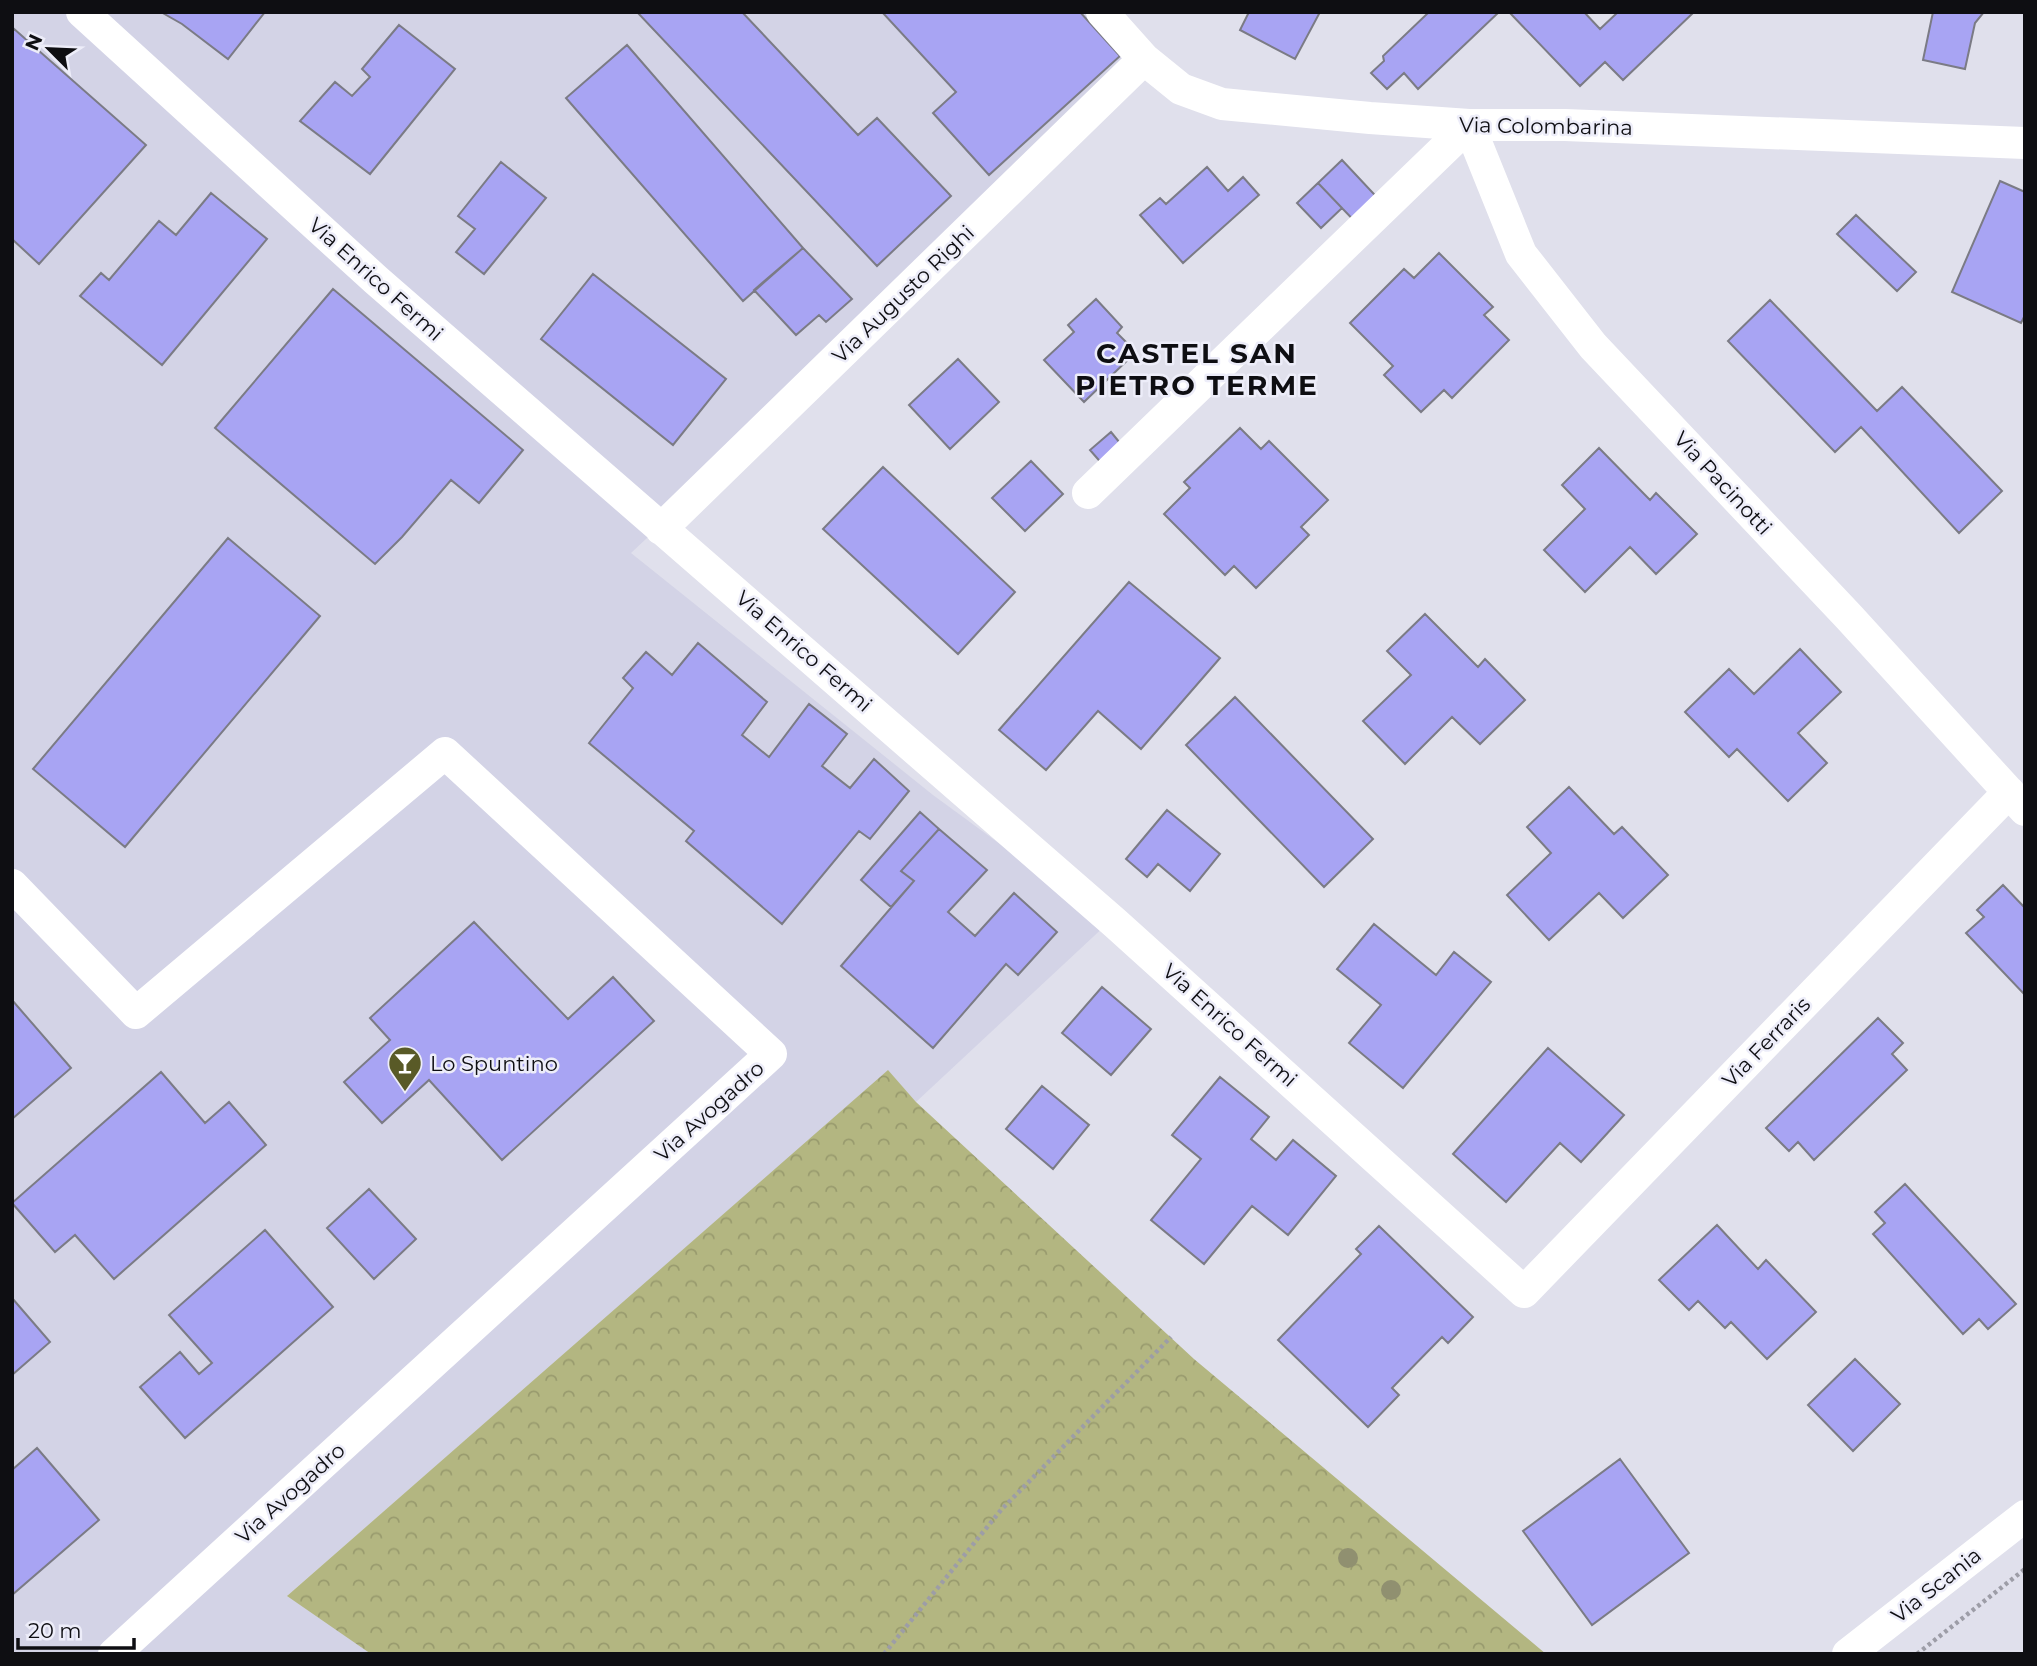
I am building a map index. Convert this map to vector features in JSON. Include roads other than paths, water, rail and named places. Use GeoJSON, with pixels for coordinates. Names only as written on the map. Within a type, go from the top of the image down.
{"type":"FeatureCollection","features":[{"type":"Feature","properties":{"kind":"street","name":"Via Enrico Fermi"},"geometry":{"type":"LineString","coordinates":[[82,12],[284,198],[1105,914],[1524,1292]]}},
{"type":"Feature","properties":{"kind":"street","name":"Via Colombarina"},"geometry":{"type":"LineString","coordinates":[[1102,12],[1144,59],[1181,89],[1222,104],[1469,125],[1565,125],[2025,143]]}},
{"type":"Feature","properties":{"kind":"street","name":"Via Augusto Righi"},"geometry":{"type":"LineString","coordinates":[[661,529],[1144,59]]}},
{"type":"Feature","properties":{"kind":"street"},"geometry":{"type":"LineString","coordinates":[[1088,493],[1469,125]]}},
{"type":"Feature","properties":{"kind":"street","name":"Via Pacinotti"},"geometry":{"type":"LineString","coordinates":[[1469,125],[1521,254],[1593,346],[1849,617],[2017,801]]}},
{"type":"Feature","properties":{"kind":"street","name":"Via Avogadro"},"geometry":{"type":"LineString","coordinates":[[12,885],[136,1013],[445,754],[771,1054],[114,1654]]}},
{"type":"Feature","properties":{"kind":"street","name":"Via Ferraris"},"geometry":{"type":"LineString","coordinates":[[1524,1292],[2017,801]]}},
{"type":"Feature","properties":{"kind":"street","name":"Via Scania"},"geometry":{"type":"LineString","coordinates":[[1847,1654],[2025,1516]]}},
{"type":"Feature","properties":{"kind":"place","name":"Lo Spuntino"},"geometry":{"type":"Point","coordinates":[405,1093]}},
{"type":"Feature","properties":{"kind":"district","name":"CASTEL SAN PIETRO TERME"},"geometry":{"type":"Point","coordinates":[1197,369]}}]}
